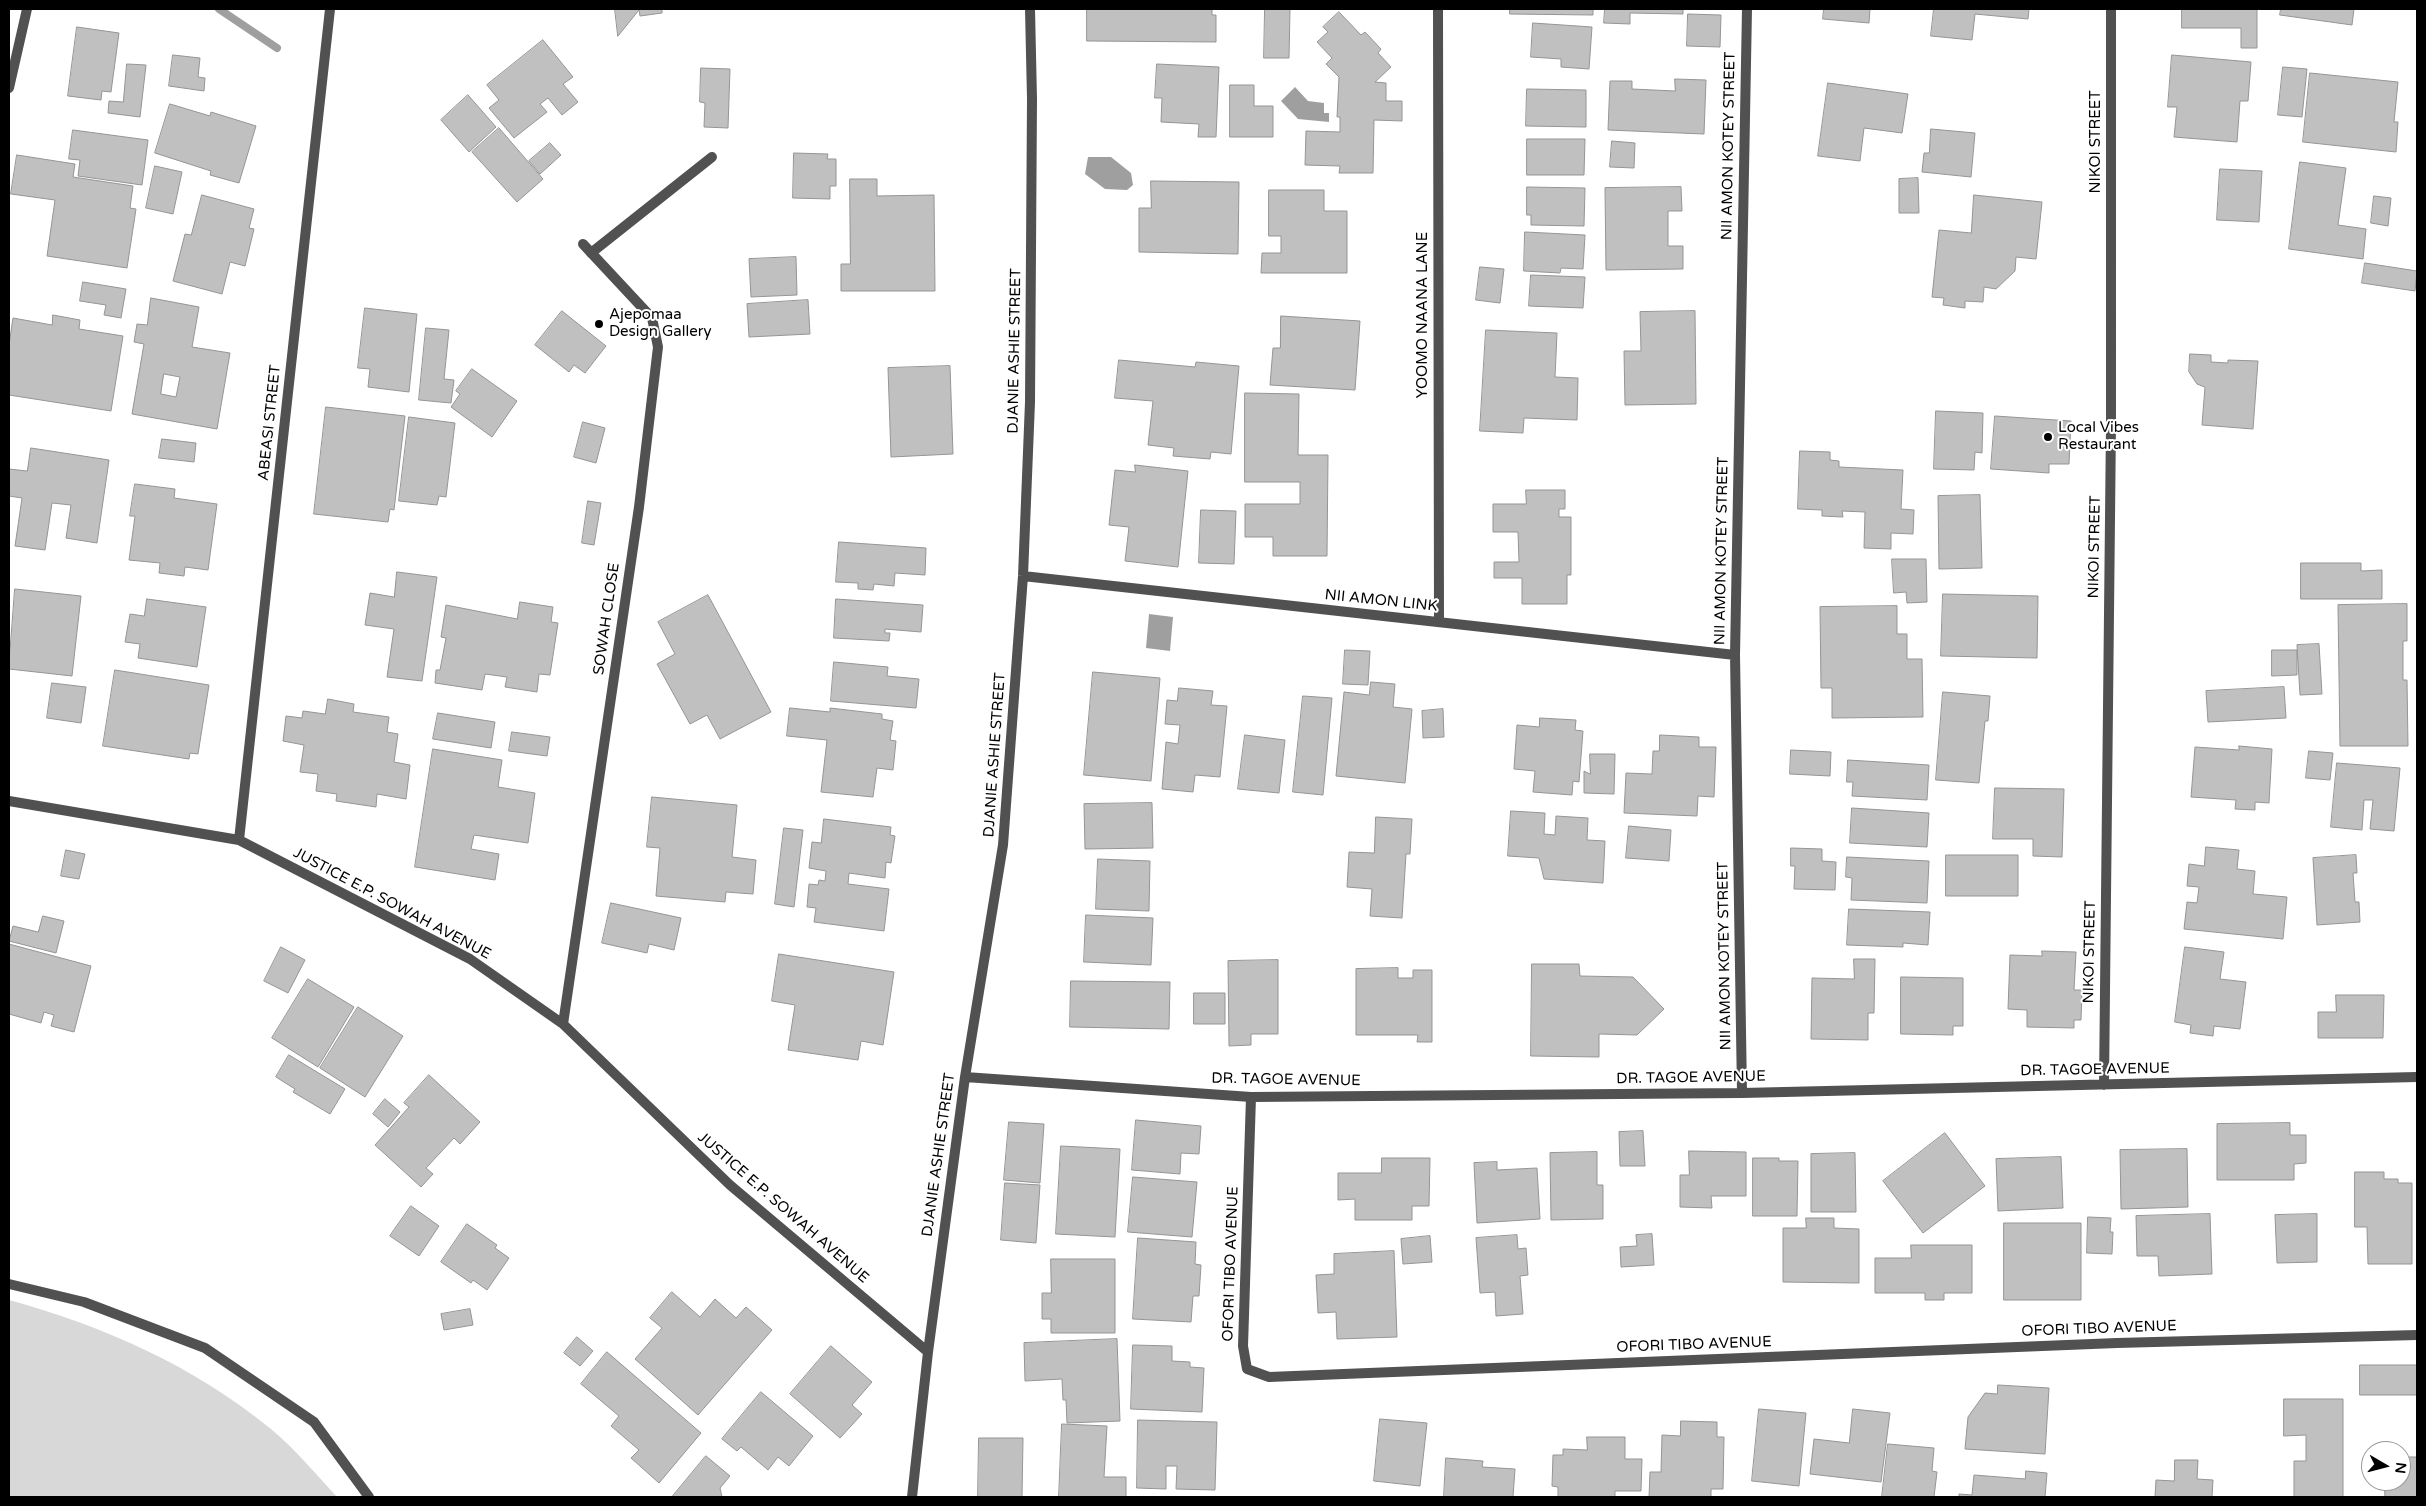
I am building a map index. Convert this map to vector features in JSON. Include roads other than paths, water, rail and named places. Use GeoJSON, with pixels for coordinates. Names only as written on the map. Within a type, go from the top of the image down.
{"type":"FeatureCollection","features":[{"type":"Feature","properties":{"kind":"street"},"geometry":{"type":"LineString","coordinates":[[9,88],[27,9]]}},
{"type":"Feature","properties":{"kind":"street","name":"ABEASI STREET"},"geometry":{"type":"LineString","coordinates":[[239,840],[330,9]]}},
{"type":"Feature","properties":{"kind":"street","name":"DJANIE ASHIE STREET"},"geometry":{"type":"LineString","coordinates":[[912,1497],[928,1352],[965,1077],[1003,844],[1023,576],[1030,392],[1032,99],[1030,9]]}},
{"type":"Feature","properties":{"kind":"street","name":"YOOMO NAANA LANE"},"geometry":{"type":"LineString","coordinates":[[1438,9],[1439,622]]}},
{"type":"Feature","properties":{"kind":"street","name":"NII AMON KOTEY STREET"},"geometry":{"type":"LineString","coordinates":[[1742,1093],[1735,655],[1747,9]]}},
{"type":"Feature","properties":{"kind":"street","name":"NIKOI STREET"},"geometry":{"type":"LineString","coordinates":[[2104,1085],[2111,424],[2111,9]]}},
{"type":"Feature","properties":{"kind":"street"},"geometry":{"type":"LineString","coordinates":[[591,253],[712,157]]}},
{"type":"Feature","properties":{"kind":"street","name":"SOWAH CLOSE"},"geometry":{"type":"LineString","coordinates":[[563,1024],[639,507],[658,347],[652,318],[583,244]]}},
{"type":"Feature","properties":{"kind":"street","name":"NII AMON LINK"},"geometry":{"type":"LineString","coordinates":[[1023,576],[1735,655]]}},
{"type":"Feature","properties":{"kind":"street","name":"JUSTICE E.P. SOWAH AVENUE"},"geometry":{"type":"LineString","coordinates":[[9,801],[239,840],[470,959],[563,1024],[730,1185],[928,1352]]}},
{"type":"Feature","properties":{"kind":"street","name":"DR. TAGOE AVENUE"},"geometry":{"type":"LineString","coordinates":[[965,1077],[1251,1097],[1742,1093],[2417,1077]]}},
{"type":"Feature","properties":{"kind":"street","name":"OFORI TIBO AVENUE"},"geometry":{"type":"LineString","coordinates":[[1251,1097],[1243,1346],[1247,1369],[1269,1377],[2117,1342],[2417,1335]]}},
{"type":"Feature","properties":{"kind":"street"},"geometry":{"type":"LineString","coordinates":[[9,1284],[84,1302],[206,1348],[314,1422],[369,1497]]}},
{"type":"Feature","properties":{"kind":"waterway"},"geometry":{"type":"LineString","coordinates":[[219,9],[277,48]]}},
{"type":"Feature","properties":{"kind":"place","name":"Ajepomaa Design Gallery"},"geometry":{"type":"Point","coordinates":[599,324]}},
{"type":"Feature","properties":{"kind":"place","name":"Local Vibes Restaurant"},"geometry":{"type":"Point","coordinates":[2048,437]}}]}
